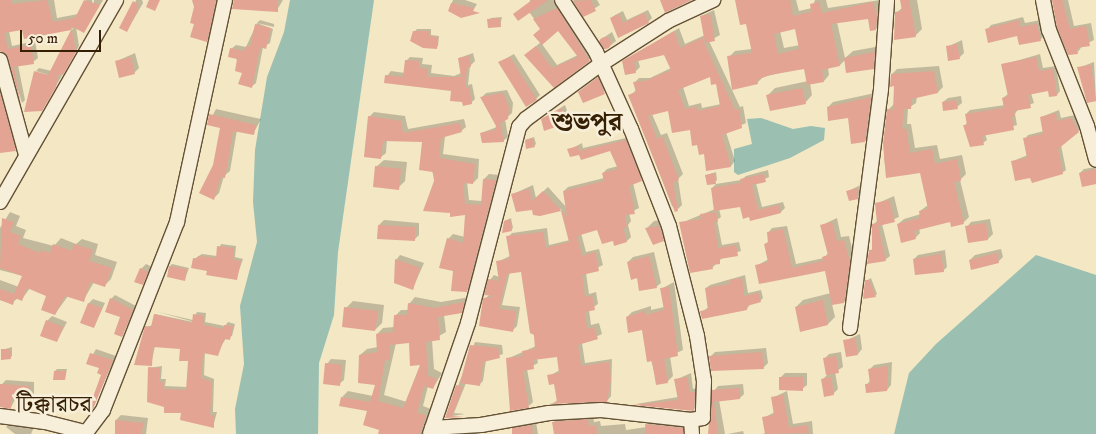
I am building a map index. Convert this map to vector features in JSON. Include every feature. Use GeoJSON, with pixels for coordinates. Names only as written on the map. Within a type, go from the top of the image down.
{"type":"FeatureCollection","features":[{"type":"Feature","properties":{"kind":"street"},"geometry":{"type":"LineString","coordinates":[[0,202],[116,0]]}},
{"type":"Feature","properties":{"kind":"street"},"geometry":{"type":"LineString","coordinates":[[0,416],[52,423],[85,433],[103,410],[177,222],[225,0]]}},
{"type":"Feature","properties":{"kind":"street"},"geometry":{"type":"LineString","coordinates":[[562,0],[601,64],[631,129],[669,226],[697,336],[704,381],[704,418],[691,427],[601,410],[549,412],[481,425],[431,431],[468,323],[519,127],[526,118],[601,64],[668,21],[713,0]]}},
{"type":"Feature","properties":{"kind":"street"},"geometry":{"type":"LineString","coordinates":[[850,328],[881,89],[887,0]]}},
{"type":"Feature","properties":{"kind":"street"},"geometry":{"type":"LineString","coordinates":[[1043,0],[1049,30],[1084,118],[1096,160]]}},
{"type":"Feature","properties":{"kind":"street"},"geometry":{"type":"LineString","coordinates":[[0,60],[26,155]]}},
{"type":"Feature","properties":{"kind":"shaded area"},"geometry":{"type":"Polygon","coordinates":[[[290,0],[374,0],[338,252],[334,315],[319,363],[318,434],[236,434],[235,409],[244,364],[240,306],[257,242],[253,202],[255,150],[267,77],[284,32],[290,0]]]}},
{"type":"Feature","properties":{"kind":"shaded area"},"geometry":{"type":"Polygon","coordinates":[[[761,118],[793,129],[811,126],[825,128],[824,140],[790,158],[738,175],[734,172],[734,149],[752,144],[747,119],[761,118]]]}},
{"type":"Feature","properties":{"kind":"shaded area"},"geometry":{"type":"Polygon","coordinates":[[[1036,255],[1096,275],[1096,434],[894,434],[909,373],[936,344],[1036,255]]]}},
{"type":"Feature","properties":{"kind":"building"},"geometry":{"type":"Polygon","coordinates":[[[0,0],[11,0],[12,4],[47,0],[53,22],[75,18],[84,0],[100,5],[84,33],[71,26],[76,52],[63,75],[59,73],[56,87],[42,111],[24,112],[34,71],[48,75],[71,30],[24,39],[22,30],[4,33],[8,49],[31,45],[34,64],[14,67],[21,105],[8,58],[0,51],[0,0]]]}},
{"type":"Feature","properties":{"kind":"building"},"geometry":{"type":"Polygon","coordinates":[[[149,0],[160,0],[155,11],[146,7],[149,0]]]}},
{"type":"Feature","properties":{"kind":"building"},"geometry":{"type":"Polygon","coordinates":[[[192,0],[216,0],[207,42],[190,37],[194,24],[190,23],[194,7],[192,0]]]}},
{"type":"Feature","properties":{"kind":"building"},"geometry":{"type":"Polygon","coordinates":[[[234,0],[278,0],[278,12],[232,9],[234,0]]]}},
{"type":"Feature","properties":{"kind":"building"},"geometry":{"type":"Polygon","coordinates":[[[532,0],[548,0],[518,21],[513,14],[532,0]]]}},
{"type":"Feature","properties":{"kind":"building"},"geometry":{"type":"Polygon","coordinates":[[[591,0],[596,11],[583,17],[573,1],[591,0]]]}},
{"type":"Feature","properties":{"kind":"building"},"geometry":{"type":"Polygon","coordinates":[[[660,0],[692,0],[665,13],[660,0]]]}},
{"type":"Feature","properties":{"kind":"building"},"geometry":{"type":"Polygon","coordinates":[[[735,0],[790,0],[793,16],[811,12],[810,4],[819,2],[822,13],[873,2],[877,15],[876,30],[870,31],[868,19],[831,24],[840,66],[822,70],[824,82],[807,85],[804,69],[770,75],[757,80],[758,84],[732,90],[727,56],[752,53],[746,24],[740,25],[735,0]],[[795,29],[774,34],[778,54],[799,49],[795,29]]]}},
{"type":"Feature","properties":{"kind":"building"},"geometry":{"type":"Polygon","coordinates":[[[900,0],[909,0],[916,37],[894,40],[895,12],[902,11],[900,0]]]}},
{"type":"Feature","properties":{"kind":"building"},"geometry":{"type":"Polygon","coordinates":[[[1052,0],[1062,0],[1070,29],[1086,26],[1090,46],[1077,48],[1078,54],[1068,55],[1057,28],[1052,0]]]}},
{"type":"Feature","properties":{"kind":"building"},"geometry":{"type":"Polygon","coordinates":[[[133,1],[138,4],[138,9],[127,32],[119,28],[133,1]]]}},
{"type":"Feature","properties":{"kind":"building"},"geometry":{"type":"Polygon","coordinates":[[[451,3],[474,8],[473,11],[480,13],[461,18],[448,11],[451,3]]]}},
{"type":"Feature","properties":{"kind":"building"},"geometry":{"type":"Polygon","coordinates":[[[557,8],[590,61],[554,88],[524,55],[536,46],[552,68],[578,57],[558,31],[542,45],[533,35],[540,29],[533,19],[557,8]]]}},
{"type":"Feature","properties":{"kind":"building"},"geometry":{"type":"Polygon","coordinates":[[[644,13],[649,23],[618,38],[610,18],[619,14],[623,23],[644,13]]]}},
{"type":"Feature","properties":{"kind":"building"},"geometry":{"type":"Polygon","coordinates":[[[710,14],[715,41],[705,43],[700,16],[710,14]]]}},
{"type":"Feature","properties":{"kind":"building"},"geometry":{"type":"Polygon","coordinates":[[[500,18],[501,27],[488,28],[487,19],[500,18]]]}},
{"type":"Feature","properties":{"kind":"building"},"geometry":{"type":"Polygon","coordinates":[[[1019,20],[1020,27],[1037,24],[1041,41],[1019,45],[1017,36],[988,43],[985,29],[1019,20]]]}},
{"type":"Feature","properties":{"kind":"building"},"geometry":{"type":"Polygon","coordinates":[[[255,24],[271,28],[266,49],[260,47],[252,88],[238,84],[242,73],[235,71],[237,59],[228,57],[230,48],[244,51],[246,46],[250,47],[255,24]]]}},
{"type":"Feature","properties":{"kind":"building"},"geometry":{"type":"Polygon","coordinates":[[[413,31],[429,31],[429,36],[438,37],[437,49],[423,48],[410,41],[413,31]]]}},
{"type":"Feature","properties":{"kind":"building"},"geometry":{"type":"Polygon","coordinates":[[[674,31],[680,48],[702,38],[735,110],[739,109],[742,128],[722,135],[731,167],[706,171],[704,154],[699,155],[697,145],[692,146],[690,130],[672,133],[668,111],[648,116],[657,139],[662,136],[679,180],[673,182],[678,211],[675,212],[628,95],[636,92],[633,82],[645,81],[671,70],[664,55],[634,62],[636,73],[625,75],[622,61],[674,31]],[[710,77],[678,90],[685,109],[697,107],[698,111],[720,106],[716,84],[711,85],[710,77]]]}},
{"type":"Feature","properties":{"kind":"building"},"geometry":{"type":"Polygon","coordinates":[[[605,37],[611,43],[605,49],[599,43],[605,37]]]}},
{"type":"Feature","properties":{"kind":"building"},"geometry":{"type":"Polygon","coordinates":[[[957,44],[960,59],[948,61],[946,46],[957,44]]]}},
{"type":"Feature","properties":{"kind":"building"},"geometry":{"type":"Polygon","coordinates":[[[875,52],[874,69],[846,73],[844,58],[875,52]]]}},
{"type":"Feature","properties":{"kind":"building"},"geometry":{"type":"Polygon","coordinates":[[[469,56],[471,67],[467,67],[465,88],[469,87],[472,104],[463,106],[462,102],[450,101],[451,91],[384,83],[385,75],[403,77],[405,60],[419,61],[419,68],[428,69],[427,77],[461,77],[458,58],[469,56]]]}},
{"type":"Feature","properties":{"kind":"building"},"geometry":{"type":"Polygon","coordinates":[[[131,57],[135,74],[119,78],[115,61],[131,57]]]}},
{"type":"Feature","properties":{"kind":"building"},"geometry":{"type":"Polygon","coordinates":[[[510,57],[537,100],[526,107],[498,62],[510,57]]]}},
{"type":"Feature","properties":{"kind":"building"},"geometry":{"type":"Polygon","coordinates":[[[1036,57],[1039,71],[1053,69],[1057,96],[1049,97],[1048,91],[1028,95],[1031,108],[1014,111],[1015,116],[1012,117],[1014,130],[982,136],[984,145],[970,147],[963,125],[967,125],[965,114],[1004,108],[1002,98],[1008,96],[1001,64],[1036,57]]]}},
{"type":"Feature","properties":{"kind":"building"},"geometry":{"type":"Polygon","coordinates":[[[1091,65],[1096,101],[1087,103],[1077,67],[1091,65]]]}},
{"type":"Feature","properties":{"kind":"building"},"geometry":{"type":"Polygon","coordinates":[[[934,71],[938,93],[912,99],[911,109],[904,109],[902,129],[906,128],[910,153],[932,149],[935,164],[957,159],[961,181],[954,182],[964,224],[951,227],[950,222],[914,231],[916,239],[901,243],[897,224],[920,218],[919,211],[928,209],[920,173],[886,178],[883,144],[887,109],[893,110],[894,86],[890,87],[891,74],[934,71]]]}},
{"type":"Feature","properties":{"kind":"building"},"geometry":{"type":"Polygon","coordinates":[[[598,77],[605,94],[583,103],[578,92],[598,77]]]}},
{"type":"Feature","properties":{"kind":"building"},"geometry":{"type":"Polygon","coordinates":[[[802,88],[806,104],[770,111],[766,95],[802,88]]]}},
{"type":"Feature","properties":{"kind":"building"},"geometry":{"type":"Polygon","coordinates":[[[0,93],[16,151],[0,153],[0,93]]]}},
{"type":"Feature","properties":{"kind":"building"},"geometry":{"type":"Polygon","coordinates":[[[503,93],[509,108],[508,119],[500,123],[504,142],[482,143],[480,133],[495,130],[496,126],[480,97],[503,93]]]}},
{"type":"Feature","properties":{"kind":"building"},"geometry":{"type":"Polygon","coordinates":[[[871,97],[865,142],[851,144],[848,118],[828,121],[827,107],[871,97]]]}},
{"type":"Feature","properties":{"kind":"building"},"geometry":{"type":"Polygon","coordinates":[[[956,100],[958,109],[943,111],[942,102],[956,100]]]}},
{"type":"Feature","properties":{"kind":"building"},"geometry":{"type":"Polygon","coordinates":[[[561,108],[567,123],[544,131],[541,119],[561,108]]]}},
{"type":"Feature","properties":{"kind":"building"},"geometry":{"type":"Polygon","coordinates":[[[1056,113],[1057,121],[1071,118],[1079,132],[1058,149],[1063,174],[1032,183],[1030,178],[1015,181],[1011,161],[1027,158],[1023,138],[1043,134],[1040,117],[1056,113]]]}},
{"type":"Feature","properties":{"kind":"building"},"geometry":{"type":"Polygon","coordinates":[[[209,114],[256,125],[254,135],[233,131],[225,178],[221,177],[214,200],[199,193],[213,165],[220,128],[207,125],[209,114]]]}},
{"type":"Feature","properties":{"kind":"building"},"geometry":{"type":"Polygon","coordinates":[[[368,116],[401,121],[403,133],[460,123],[462,132],[441,138],[439,158],[475,164],[473,184],[463,183],[465,204],[481,205],[483,179],[496,180],[467,292],[451,291],[453,271],[439,268],[447,238],[463,243],[465,215],[450,217],[450,213],[423,211],[434,181],[433,172],[419,170],[422,142],[383,141],[381,159],[364,157],[368,116]]]}},
{"type":"Feature","properties":{"kind":"building"},"geometry":{"type":"Polygon","coordinates":[[[532,138],[535,147],[526,149],[525,140],[532,138]]]}},
{"type":"Feature","properties":{"kind":"building"},"geometry":{"type":"Polygon","coordinates":[[[626,140],[642,181],[629,186],[635,214],[625,215],[627,227],[623,228],[627,242],[614,246],[613,241],[602,244],[597,230],[577,236],[582,256],[595,252],[599,271],[582,275],[585,297],[592,296],[595,310],[585,312],[587,329],[594,327],[598,339],[578,345],[581,366],[609,362],[611,379],[607,402],[550,404],[557,402],[554,384],[549,385],[547,375],[559,373],[557,357],[533,360],[534,369],[523,371],[529,408],[510,411],[506,358],[523,356],[522,351],[535,349],[534,335],[530,333],[521,272],[507,274],[499,309],[516,311],[513,332],[479,326],[483,298],[496,296],[484,295],[488,279],[499,281],[496,261],[510,259],[506,236],[543,232],[546,248],[569,242],[561,211],[540,216],[533,215],[532,210],[516,212],[511,194],[529,189],[532,201],[543,191],[567,217],[563,191],[604,181],[602,173],[618,169],[610,151],[581,160],[579,155],[570,157],[567,149],[578,146],[579,151],[626,140]]]}},
{"type":"Feature","properties":{"kind":"building"},"geometry":{"type":"Polygon","coordinates":[[[375,166],[401,169],[399,190],[373,187],[375,166]]]}},
{"type":"Feature","properties":{"kind":"building"},"geometry":{"type":"Polygon","coordinates":[[[1096,169],[1096,184],[1082,187],[1079,173],[1096,169]]]}},
{"type":"Feature","properties":{"kind":"building"},"geometry":{"type":"Polygon","coordinates":[[[714,173],[716,184],[707,185],[705,175],[714,173]]]}},
{"type":"Feature","properties":{"kind":"building"},"geometry":{"type":"Polygon","coordinates":[[[764,174],[766,182],[752,185],[758,210],[779,205],[781,213],[750,221],[749,217],[743,219],[740,207],[714,211],[711,188],[741,183],[740,179],[764,174]]]}},
{"type":"Feature","properties":{"kind":"building"},"geometry":{"type":"Polygon","coordinates":[[[858,188],[858,199],[849,201],[846,191],[858,188]]]}},
{"type":"Feature","properties":{"kind":"building"},"geometry":{"type":"Polygon","coordinates":[[[889,200],[895,222],[878,226],[886,261],[867,264],[869,250],[872,250],[872,224],[877,223],[875,203],[889,200]]]}},
{"type":"Feature","properties":{"kind":"building"},"geometry":{"type":"Polygon","coordinates":[[[716,212],[718,222],[714,222],[718,248],[736,245],[738,256],[720,259],[720,264],[712,265],[713,269],[690,273],[679,222],[701,219],[700,214],[716,212]]]}},
{"type":"Feature","properties":{"kind":"building"},"geometry":{"type":"Polygon","coordinates":[[[2,218],[14,222],[10,232],[21,236],[18,244],[40,253],[41,250],[50,253],[53,244],[72,251],[74,244],[93,250],[89,261],[112,268],[105,287],[90,282],[84,302],[65,296],[55,315],[41,310],[46,296],[27,288],[22,301],[15,298],[13,305],[0,300],[0,289],[14,294],[22,276],[0,268],[2,218]]]}},
{"type":"Feature","properties":{"kind":"building"},"geometry":{"type":"Polygon","coordinates":[[[510,219],[512,231],[502,233],[504,221],[510,219]]]}},
{"type":"Feature","properties":{"kind":"building"},"geometry":{"type":"Polygon","coordinates":[[[832,222],[837,241],[844,240],[850,262],[844,303],[832,305],[825,271],[759,284],[755,265],[768,262],[764,244],[768,243],[767,232],[783,229],[792,268],[823,261],[822,257],[828,255],[820,225],[832,222]]]}},
{"type":"Feature","properties":{"kind":"building"},"geometry":{"type":"Polygon","coordinates":[[[986,223],[988,240],[968,243],[965,226],[986,223]]]}},
{"type":"Feature","properties":{"kind":"building"},"geometry":{"type":"Polygon","coordinates":[[[378,225],[415,227],[415,241],[377,239],[378,225]]]}},
{"type":"Feature","properties":{"kind":"building"},"geometry":{"type":"Polygon","coordinates":[[[659,226],[664,241],[653,245],[645,228],[659,226]]]}},
{"type":"Feature","properties":{"kind":"building"},"geometry":{"type":"Polygon","coordinates":[[[217,246],[234,248],[233,260],[241,261],[237,280],[206,275],[207,271],[191,268],[193,258],[198,259],[198,256],[216,258],[217,246]]]}},
{"type":"Feature","properties":{"kind":"building"},"geometry":{"type":"Polygon","coordinates":[[[997,253],[999,263],[971,270],[969,260],[997,253]]]}},
{"type":"Feature","properties":{"kind":"building"},"geometry":{"type":"Polygon","coordinates":[[[941,254],[944,272],[915,275],[913,259],[941,254]]]}},
{"type":"Feature","properties":{"kind":"building"},"geometry":{"type":"Polygon","coordinates":[[[649,256],[657,288],[639,291],[637,278],[631,280],[627,262],[649,256]]]}},
{"type":"Feature","properties":{"kind":"building"},"geometry":{"type":"Polygon","coordinates":[[[395,259],[420,268],[413,290],[394,283],[395,259]]]}},
{"type":"Feature","properties":{"kind":"building"},"geometry":{"type":"Polygon","coordinates":[[[169,266],[187,269],[185,281],[167,277],[169,266]]]}},
{"type":"Feature","properties":{"kind":"building"},"geometry":{"type":"Polygon","coordinates":[[[140,268],[148,272],[143,285],[134,282],[140,268]]]}},
{"type":"Feature","properties":{"kind":"building"},"geometry":{"type":"Polygon","coordinates":[[[742,278],[744,296],[758,293],[761,302],[747,306],[747,310],[702,319],[700,311],[708,310],[705,288],[730,284],[730,280],[742,278]]]}},
{"type":"Feature","properties":{"kind":"building"},"geometry":{"type":"Polygon","coordinates":[[[865,280],[869,280],[876,297],[863,299],[865,280]]]}},
{"type":"Feature","properties":{"kind":"building"},"geometry":{"type":"Polygon","coordinates":[[[669,287],[678,356],[664,359],[668,383],[656,385],[652,361],[647,362],[642,330],[628,333],[626,317],[645,311],[646,315],[664,310],[660,288],[669,287]]]}},
{"type":"Feature","properties":{"kind":"building"},"geometry":{"type":"Polygon","coordinates":[[[110,298],[133,310],[122,337],[114,334],[120,317],[105,312],[110,298]]]}},
{"type":"Feature","properties":{"kind":"building"},"geometry":{"type":"Polygon","coordinates":[[[823,300],[828,325],[800,332],[795,307],[823,300]]]}},
{"type":"Feature","properties":{"kind":"building"},"geometry":{"type":"Polygon","coordinates":[[[464,302],[462,313],[438,317],[440,340],[426,342],[428,376],[437,379],[433,389],[424,386],[417,413],[426,415],[420,434],[378,434],[379,430],[363,425],[367,411],[339,406],[341,397],[370,402],[375,385],[358,383],[359,355],[377,352],[376,334],[393,332],[394,315],[407,315],[408,303],[434,308],[464,302]],[[409,343],[390,345],[390,360],[385,360],[378,401],[403,408],[420,365],[410,366],[409,343]]]}},
{"type":"Feature","properties":{"kind":"building"},"geometry":{"type":"Polygon","coordinates":[[[88,303],[102,308],[94,328],[80,323],[88,303]]]}},
{"type":"Feature","properties":{"kind":"building"},"geometry":{"type":"Polygon","coordinates":[[[344,307],[378,311],[375,331],[342,327],[344,307]]]}},
{"type":"Feature","properties":{"kind":"building"},"geometry":{"type":"Polygon","coordinates":[[[154,314],[192,323],[193,314],[204,316],[203,325],[224,329],[224,325],[233,326],[230,340],[224,339],[218,356],[203,353],[201,378],[212,382],[210,415],[214,415],[214,428],[180,420],[181,413],[164,413],[164,407],[147,402],[148,367],[160,368],[159,382],[163,382],[163,389],[186,390],[188,361],[179,361],[180,349],[153,347],[152,366],[134,365],[145,326],[151,327],[154,314]]]}},
{"type":"Feature","properties":{"kind":"building"},"geometry":{"type":"Polygon","coordinates":[[[46,320],[63,327],[57,342],[40,336],[46,320]]]}},
{"type":"Feature","properties":{"kind":"building"},"geometry":{"type":"Polygon","coordinates":[[[855,338],[858,355],[846,357],[843,340],[855,338]]]}},
{"type":"Feature","properties":{"kind":"building"},"geometry":{"type":"Polygon","coordinates":[[[470,345],[498,348],[500,358],[483,362],[480,386],[460,383],[470,345]]]}},
{"type":"Feature","properties":{"kind":"building"},"geometry":{"type":"Polygon","coordinates":[[[1,349],[10,349],[11,359],[1,360],[1,349]]]}},
{"type":"Feature","properties":{"kind":"building"},"geometry":{"type":"Polygon","coordinates":[[[762,352],[764,369],[711,371],[709,356],[762,352]]]}},
{"type":"Feature","properties":{"kind":"building"},"geometry":{"type":"Polygon","coordinates":[[[90,353],[113,360],[93,409],[89,408],[101,375],[97,373],[99,368],[86,364],[90,353]]]}},
{"type":"Feature","properties":{"kind":"building"},"geometry":{"type":"Polygon","coordinates":[[[836,356],[839,373],[826,375],[823,358],[836,356]]]}},
{"type":"Feature","properties":{"kind":"building"},"geometry":{"type":"Polygon","coordinates":[[[325,363],[342,365],[340,386],[323,384],[325,363]]]}},
{"type":"Feature","properties":{"kind":"building"},"geometry":{"type":"Polygon","coordinates":[[[888,366],[887,391],[866,393],[865,384],[870,384],[868,369],[888,366]]]}},
{"type":"Feature","properties":{"kind":"building"},"geometry":{"type":"Polygon","coordinates":[[[54,371],[66,371],[65,380],[53,380],[54,371]]]}},
{"type":"Feature","properties":{"kind":"building"},"geometry":{"type":"Polygon","coordinates":[[[688,377],[689,392],[695,392],[694,411],[633,405],[678,400],[674,379],[688,377]]]}},
{"type":"Feature","properties":{"kind":"building"},"geometry":{"type":"Polygon","coordinates":[[[779,377],[803,377],[803,391],[779,390],[779,377]]]}},
{"type":"Feature","properties":{"kind":"building"},"geometry":{"type":"Polygon","coordinates":[[[831,377],[834,395],[824,397],[821,379],[831,377]]]}},
{"type":"Feature","properties":{"kind":"building"},"geometry":{"type":"Polygon","coordinates":[[[0,384],[30,386],[30,400],[12,399],[11,409],[0,407],[0,384]]]}},
{"type":"Feature","properties":{"kind":"building"},"geometry":{"type":"Polygon","coordinates":[[[456,385],[463,387],[452,416],[464,417],[445,418],[456,385]]]}},
{"type":"Feature","properties":{"kind":"building"},"geometry":{"type":"Polygon","coordinates":[[[739,388],[740,399],[714,402],[718,434],[708,434],[712,390],[739,388]]]}},
{"type":"Feature","properties":{"kind":"building"},"geometry":{"type":"Polygon","coordinates":[[[783,395],[789,428],[807,425],[809,433],[765,434],[762,417],[774,415],[771,397],[783,395]]]}},
{"type":"Feature","properties":{"kind":"building"},"geometry":{"type":"Polygon","coordinates":[[[44,398],[53,399],[53,412],[44,411],[44,398]]]}},
{"type":"Feature","properties":{"kind":"building"},"geometry":{"type":"Polygon","coordinates":[[[588,419],[589,426],[596,425],[597,434],[554,434],[552,422],[588,419]]]}},
{"type":"Feature","properties":{"kind":"building"},"geometry":{"type":"Polygon","coordinates":[[[115,420],[144,423],[141,434],[115,434],[115,420]]]}},
{"type":"Feature","properties":{"kind":"building"},"geometry":{"type":"Polygon","coordinates":[[[645,424],[683,428],[683,434],[646,434],[645,424]]]}},
{"type":"Feature","properties":{"kind":"building"},"geometry":{"type":"Polygon","coordinates":[[[532,425],[533,434],[512,434],[512,428],[532,425]]]}},
{"type":"Feature","properties":{"kind":"district","name":"শুভপুর"},"geometry":{"type":"Point","coordinates":[587,123]}},
{"type":"Feature","properties":{"kind":"district","name":"টিক্কারচর"},"geometry":{"type":"Point","coordinates":[54,406]}}]}
